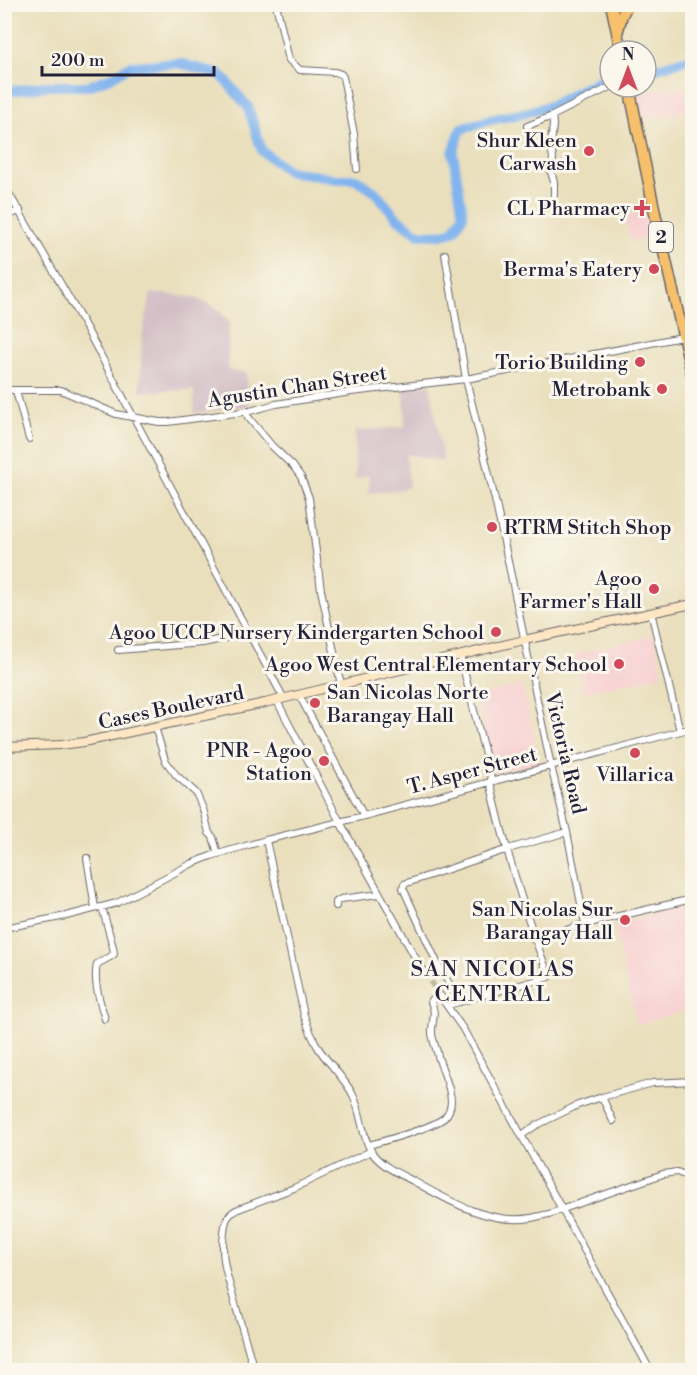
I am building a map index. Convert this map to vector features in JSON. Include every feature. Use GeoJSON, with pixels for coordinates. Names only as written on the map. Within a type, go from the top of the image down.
{"type":"FeatureCollection","features":[{"type":"Feature","properties":{"kind":"highway"},"geometry":{"type":"LineString","coordinates":[[611,4],[619,39]]}},
{"type":"Feature","properties":{"kind":"highway"},"geometry":{"type":"LineString","coordinates":[[618,36],[619,24],[628,4]]}},
{"type":"Feature","properties":{"kind":"highway","name":"2"},"geometry":{"type":"LineString","coordinates":[[632,99],[688,336],[693,374]]}},
{"type":"Feature","properties":{"kind":"street"},"geometry":{"type":"LineString","coordinates":[[276,4],[289,60],[300,70],[335,72],[343,77],[354,134],[357,169]]}},
{"type":"Feature","properties":{"kind":"street"},"geometry":{"type":"LineString","coordinates":[[527,126],[598,93]]}},
{"type":"Feature","properties":{"kind":"street"},"geometry":{"type":"LineString","coordinates":[[552,116],[551,172],[554,195]]}},
{"type":"Feature","properties":{"kind":"street"},"geometry":{"type":"LineString","coordinates":[[4,185],[134,417],[249,633],[340,822],[426,974]]}},
{"type":"Feature","properties":{"kind":"street"},"geometry":{"type":"LineString","coordinates":[[4,215],[20,210]]}},
{"type":"Feature","properties":{"kind":"street","name":"Victoria Road"},"geometry":{"type":"LineString","coordinates":[[446,254],[466,379],[496,504],[585,924]]}},
{"type":"Feature","properties":{"kind":"street","name":"Agustin Chan Street"},"geometry":{"type":"LineString","coordinates":[[4,390],[62,390],[116,414],[168,422],[351,392],[466,379],[688,336]]}},
{"type":"Feature","properties":{"kind":"street"},"geometry":{"type":"LineString","coordinates":[[16,391],[29,439]]}},
{"type":"Feature","properties":{"kind":"street"},"geometry":{"type":"LineString","coordinates":[[246,411],[266,440],[301,477],[309,498],[321,590],[341,685]]}},
{"type":"Feature","properties":{"kind":"street","name":"Cases Boulevard"},"geometry":{"type":"LineString","coordinates":[[4,747],[75,744],[281,700],[524,640],[693,604]]}},
{"type":"Feature","properties":{"kind":"street"},"geometry":{"type":"LineString","coordinates":[[651,612],[680,731]]}},
{"type":"Feature","properties":{"kind":"street"},"geometry":{"type":"LineString","coordinates":[[118,650],[203,643],[249,633]]}},
{"type":"Feature","properties":{"kind":"street"},"geometry":{"type":"LineString","coordinates":[[447,1005],[549,977],[518,890],[497,814],[460,655]]}},
{"type":"Feature","properties":{"kind":"street"},"geometry":{"type":"LineString","coordinates":[[299,695],[364,816]]}},
{"type":"Feature","properties":{"kind":"street"},"geometry":{"type":"LineString","coordinates":[[155,727],[165,760],[176,775],[195,793],[218,854]]}},
{"type":"Feature","properties":{"kind":"street","name":"T. Asper Street"},"geometry":{"type":"LineString","coordinates":[[4,928],[117,903],[191,864],[266,840],[693,728]]}},
{"type":"Feature","properties":{"kind":"street"},"geometry":{"type":"LineString","coordinates":[[460,1002],[438,965],[403,888],[404,884],[567,832]]}},
{"type":"Feature","properties":{"kind":"street"},"geometry":{"type":"LineString","coordinates":[[266,840],[304,1016],[320,1050],[352,1092],[370,1148],[380,1161],[446,1200],[469,1210],[507,1219],[540,1216],[663,1174],[677,1173],[693,1178]]}},
{"type":"Feature","properties":{"kind":"street"},"geometry":{"type":"LineString","coordinates":[[87,858],[98,908],[114,954],[97,964],[96,970],[98,993],[105,1019]]}},
{"type":"Feature","properties":{"kind":"street"},"geometry":{"type":"LineString","coordinates":[[336,906],[336,902],[341,900],[380,894]]}},
{"type":"Feature","properties":{"kind":"street"},"geometry":{"type":"LineString","coordinates":[[534,940],[585,924],[693,899]]}},
{"type":"Feature","properties":{"kind":"street"},"geometry":{"type":"LineString","coordinates":[[254,1371],[223,1260],[222,1243],[227,1217],[236,1210],[294,1188],[370,1148],[443,1118],[449,1110],[451,1100],[431,1031],[435,1011],[431,1002],[440,994],[463,1029],[650,1371]]}},
{"type":"Feature","properties":{"kind":"street"},"geometry":{"type":"LineString","coordinates":[[522,1135],[578,1105],[602,1097],[653,1083],[693,1081]]}},
{"type":"Feature","properties":{"kind":"street"},"geometry":{"type":"LineString","coordinates":[[602,1097],[613,1121]]}},
{"type":"Feature","properties":{"kind":"shaded area"},"geometry":{"type":"Polygon","coordinates":[[[683,87],[689,111],[644,119],[639,99],[658,99],[658,90],[683,87]]]}},
{"type":"Feature","properties":{"kind":"shaded area"},"geometry":{"type":"Polygon","coordinates":[[[648,211],[656,238],[631,242],[623,216],[648,211]]]}},
{"type":"Feature","properties":{"kind":"shaded area"},"geometry":{"type":"Polygon","coordinates":[[[151,293],[193,297],[217,308],[229,322],[228,371],[246,372],[249,406],[194,413],[194,390],[140,391],[142,336],[151,293]]]}},
{"type":"Feature","properties":{"kind":"shaded area"},"geometry":{"type":"Polygon","coordinates":[[[430,383],[443,461],[406,454],[409,487],[369,493],[369,475],[355,479],[355,431],[405,427],[404,388],[430,383]]]}},
{"type":"Feature","properties":{"kind":"shaded area","name":"Agoo West Central Elementary School"},"geometry":{"type":"Polygon","coordinates":[[[654,635],[663,675],[582,692],[576,654],[654,635]]]}},
{"type":"Feature","properties":{"kind":"shaded area"},"geometry":{"type":"Polygon","coordinates":[[[522,685],[540,763],[496,773],[475,696],[522,685]]]}},
{"type":"Feature","properties":{"kind":"shaded area"},"geometry":{"type":"Polygon","coordinates":[[[692,904],[692,1008],[637,1025],[613,925],[692,904]]]}},
{"type":"Feature","properties":{"kind":"waterway"},"geometry":{"type":"LineString","coordinates":[[658,68],[692,58]]}},
{"type":"Feature","properties":{"kind":"waterway"},"geometry":{"type":"LineString","coordinates":[[4,92],[45,86],[88,86],[110,78],[130,66],[180,63],[221,75],[248,107],[262,151],[288,171],[337,179],[356,179],[375,192],[397,218],[419,234],[437,235],[454,231],[463,215],[453,153],[461,129],[552,105],[598,81]]}},
{"type":"Feature","properties":{"kind":"tunnel"},"geometry":{"type":"LineString","coordinates":[[426,974],[438,993]]}},
{"type":"Feature","properties":{"kind":"place","name":"Shur Kleen Carwash"},"geometry":{"type":"Point","coordinates":[589,151]}},
{"type":"Feature","properties":{"kind":"place","name":"CL Pharmacy"},"geometry":{"type":"Point","coordinates":[642,208]}},
{"type":"Feature","properties":{"kind":"place","name":"Berma's Eatery"},"geometry":{"type":"Point","coordinates":[654,269]}},
{"type":"Feature","properties":{"kind":"place","name":"Torio Building"},"geometry":{"type":"Point","coordinates":[640,362]}},
{"type":"Feature","properties":{"kind":"place","name":"Metrobank"},"geometry":{"type":"Point","coordinates":[662,389]}},
{"type":"Feature","properties":{"kind":"place","name":"RTRM Stitch Shop"},"geometry":{"type":"Point","coordinates":[492,527]}},
{"type":"Feature","properties":{"kind":"place","name":"Agoo Farmer's Hall"},"geometry":{"type":"Point","coordinates":[654,589]}},
{"type":"Feature","properties":{"kind":"place","name":"Agoo UCCP Nursery Kindergarten School"},"geometry":{"type":"Point","coordinates":[496,632]}},
{"type":"Feature","properties":{"kind":"place","name":"Agoo West Central Elementary School"},"geometry":{"type":"Point","coordinates":[619,664]}},
{"type":"Feature","properties":{"kind":"place","name":"San Nicolas Norte Barangay Hall"},"geometry":{"type":"Point","coordinates":[315,703]}},
{"type":"Feature","properties":{"kind":"place","name":"Villarica"},"geometry":{"type":"Point","coordinates":[635,753]}},
{"type":"Feature","properties":{"kind":"place","name":"PNR - Agoo Station"},"geometry":{"type":"Point","coordinates":[324,761]}},
{"type":"Feature","properties":{"kind":"place","name":"San Nicolas Sur Barangay Hall"},"geometry":{"type":"Point","coordinates":[625,920]}},
{"type":"Feature","properties":{"kind":"district","name":"SAN NICOLAS CENTRAL"},"geometry":{"type":"Point","coordinates":[493,980]}}]}
